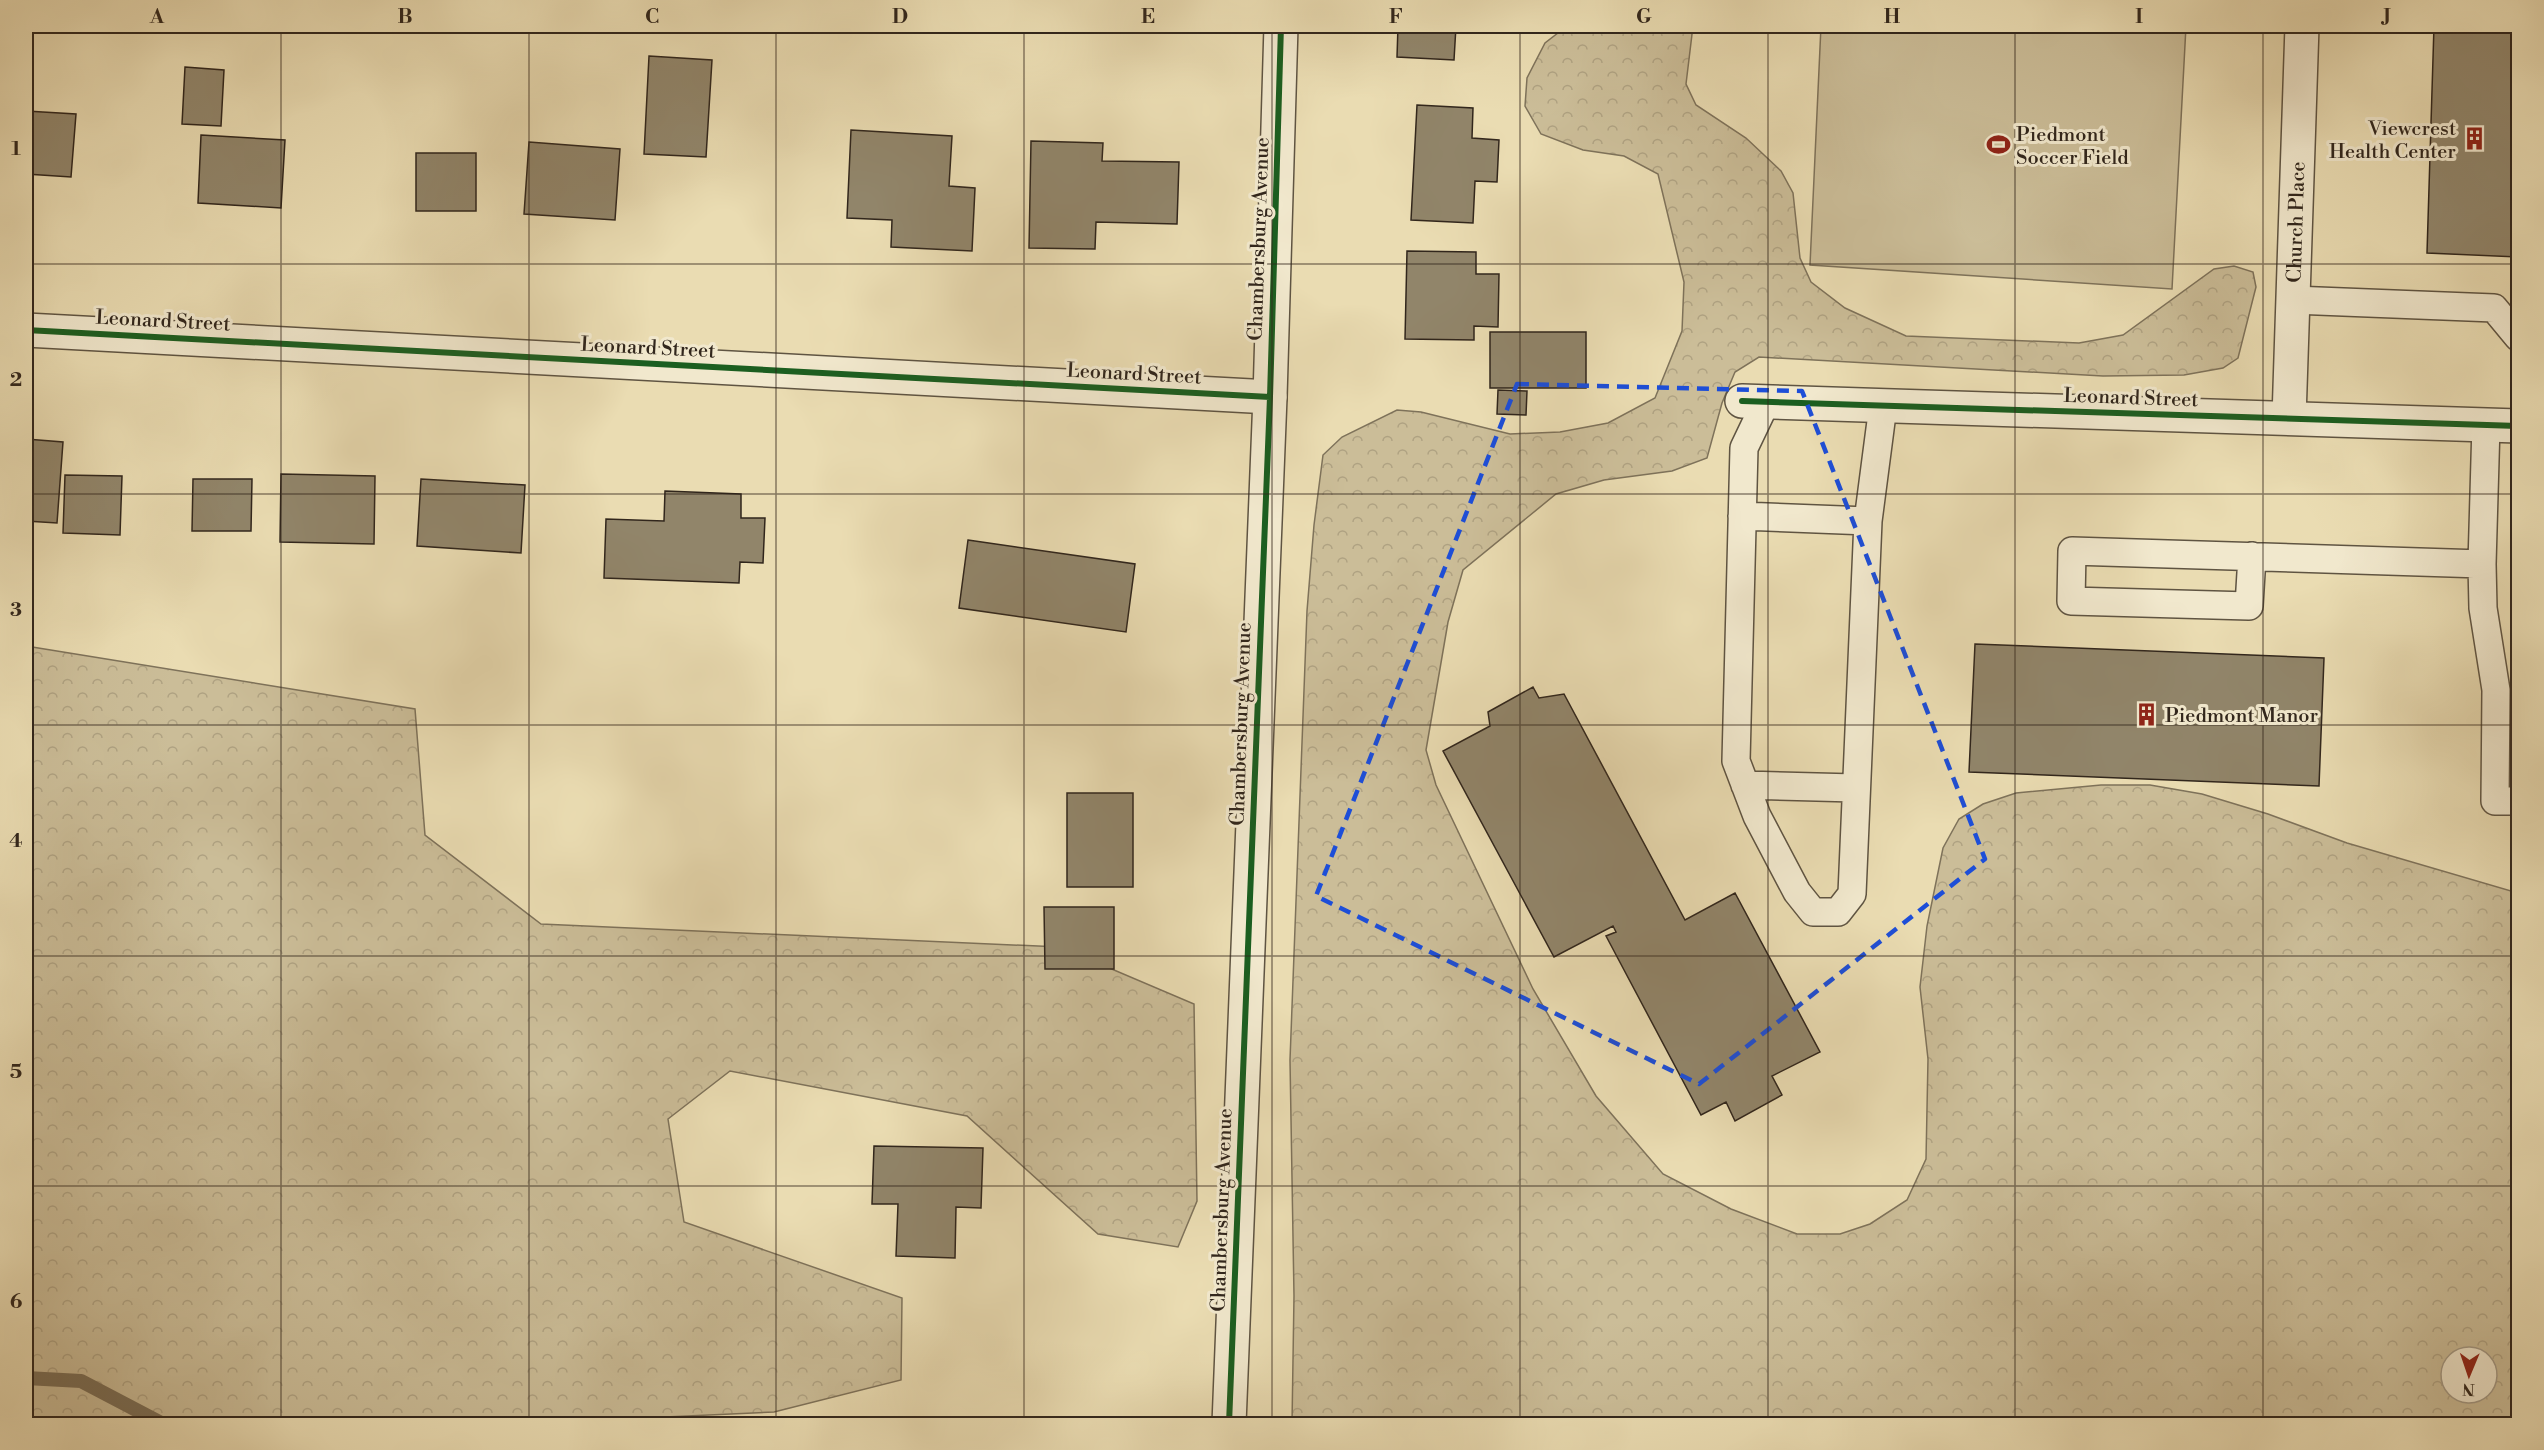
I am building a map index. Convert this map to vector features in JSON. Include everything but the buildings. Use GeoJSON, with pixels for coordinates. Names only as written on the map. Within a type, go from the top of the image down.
{"type":"FeatureCollection","features":[{"type":"Feature","properties":{"kind":"street","name":"Chambersburg Avenue"},"geometry":{"type":"LineString","coordinates":[[1229,1425],[1270,397],[1281,26]]}},
{"type":"Feature","properties":{"kind":"street","name":"Church Place"},"geometry":{"type":"LineString","coordinates":[[2289,418],[2302,26]]}},
{"type":"Feature","properties":{"kind":"street","name":"Leonard Street"},"geometry":{"type":"LineString","coordinates":[[26,330],[1270,397]]}},
{"type":"Feature","properties":{"kind":"street","name":"Leonard Street"},"geometry":{"type":"LineString","coordinates":[[1754,402],[2518,426]]}},
{"type":"Feature","properties":{"kind":"lane"},"geometry":{"type":"LineString","coordinates":[[2293,300],[2494,308],[2518,337]]}},
{"type":"Feature","properties":{"kind":"lane"},"geometry":{"type":"LineString","coordinates":[[1754,402],[1744,448],[1736,761],[1757,816],[1797,892],[1814,912],[1838,912],[1852,894],[1868,521],[1882,406]]}},
{"type":"Feature","properties":{"kind":"lane"},"geometry":{"type":"LineString","coordinates":[[2486,425],[2481,527],[2483,608],[2507,690],[2495,801],[2518,801]]}},
{"type":"Feature","properties":{"kind":"lane"},"geometry":{"type":"LineString","coordinates":[[1742,516],[1868,521]]}},
{"type":"Feature","properties":{"kind":"lane"},"geometry":{"type":"LineString","coordinates":[[2252,556],[2248,606],[2071,602],[2072,551],[2252,556],[2482,564]]}},
{"type":"Feature","properties":{"kind":"lane"},"geometry":{"type":"LineString","coordinates":[[1745,785],[1855,788]]}},
{"type":"Feature","properties":{"kind":"highlighted area"},"geometry":{"type":"Polygon","coordinates":[[[1517,384],[1802,391],[1985,859],[1699,1084],[1316,896],[1517,384]]]}},
{"type":"Feature","properties":{"kind":"green space"},"geometry":{"type":"Polygon","coordinates":[[[1567,26],[1693,26],[1686,84],[1696,105],[1746,138],[1781,171],[1793,193],[1800,258],[1811,282],[1845,308],[1906,336],[2079,343],[2123,335],[2214,269],[2234,266],[2253,272],[2256,287],[2238,358],[2223,368],[2184,375],[2103,376],[1759,357],[1735,372],[1722,403],[1707,458],[1672,471],[1604,480],[1556,494],[1463,570],[1448,622],[1426,750],[1436,785],[1533,989],[1596,1096],[1663,1174],[1731,1209],[1797,1234],[1840,1234],[1870,1224],[1907,1200],[1926,1159],[1928,1059],[1920,987],[1927,926],[1943,848],[1959,819],[1983,804],[2016,793],[2101,785],[2150,785],[2202,794],[2268,814],[2347,843],[2518,893],[2518,1424],[1292,1424],[1294,1296],[1290,1060],[1307,611],[1314,525],[1323,455],[1342,437],[1397,410],[1421,412],[1510,434],[1560,432],[1608,423],[1655,398],[1682,331],[1684,282],[1658,174],[1624,156],[1583,150],[1541,134],[1525,106],[1527,78],[1545,43],[1567,26]]]}},
{"type":"Feature","properties":{"kind":"green space","name":"Piedmont Soccer Field"},"geometry":{"type":"Polygon","coordinates":[[[1821,26],[2186,26],[2172,289],[1810,265],[1821,26]]]}},
{"type":"Feature","properties":{"kind":"green space"},"geometry":{"type":"Polygon","coordinates":[[[26,646],[415,709],[425,835],[541,924],[1060,947],[1194,1004],[1197,1201],[1178,1247],[1098,1234],[967,1116],[730,1071],[668,1119],[684,1222],[902,1298],[901,1380],[774,1412],[511,1424],[26,1424],[26,646]]]}},
{"type":"Feature","properties":{"kind":"waterway"},"geometry":{"type":"LineString","coordinates":[[26,1378],[81,1381],[163,1424]]}},
{"type":"Feature","properties":{"kind":"cycle path"},"geometry":{"type":"LineString","coordinates":[[1229,1424],[1270,397],[1281,26]]}},
{"type":"Feature","properties":{"kind":"cycle path"},"geometry":{"type":"LineString","coordinates":[[26,330],[1270,397]]}},
{"type":"Feature","properties":{"kind":"cycle path"},"geometry":{"type":"LineString","coordinates":[[1742,401],[2518,426]]}},
{"type":"Feature","properties":{"kind":"place","name":"Viewcrest Health Center"},"geometry":{"type":"Point","coordinates":[2474,139]}},
{"type":"Feature","properties":{"kind":"place","name":"Piedmont Soccer Field"},"geometry":{"type":"Point","coordinates":[1998,145]}},
{"type":"Feature","properties":{"kind":"place","name":"Piedmont Manor"},"geometry":{"type":"Point","coordinates":[2147,715]}}]}
